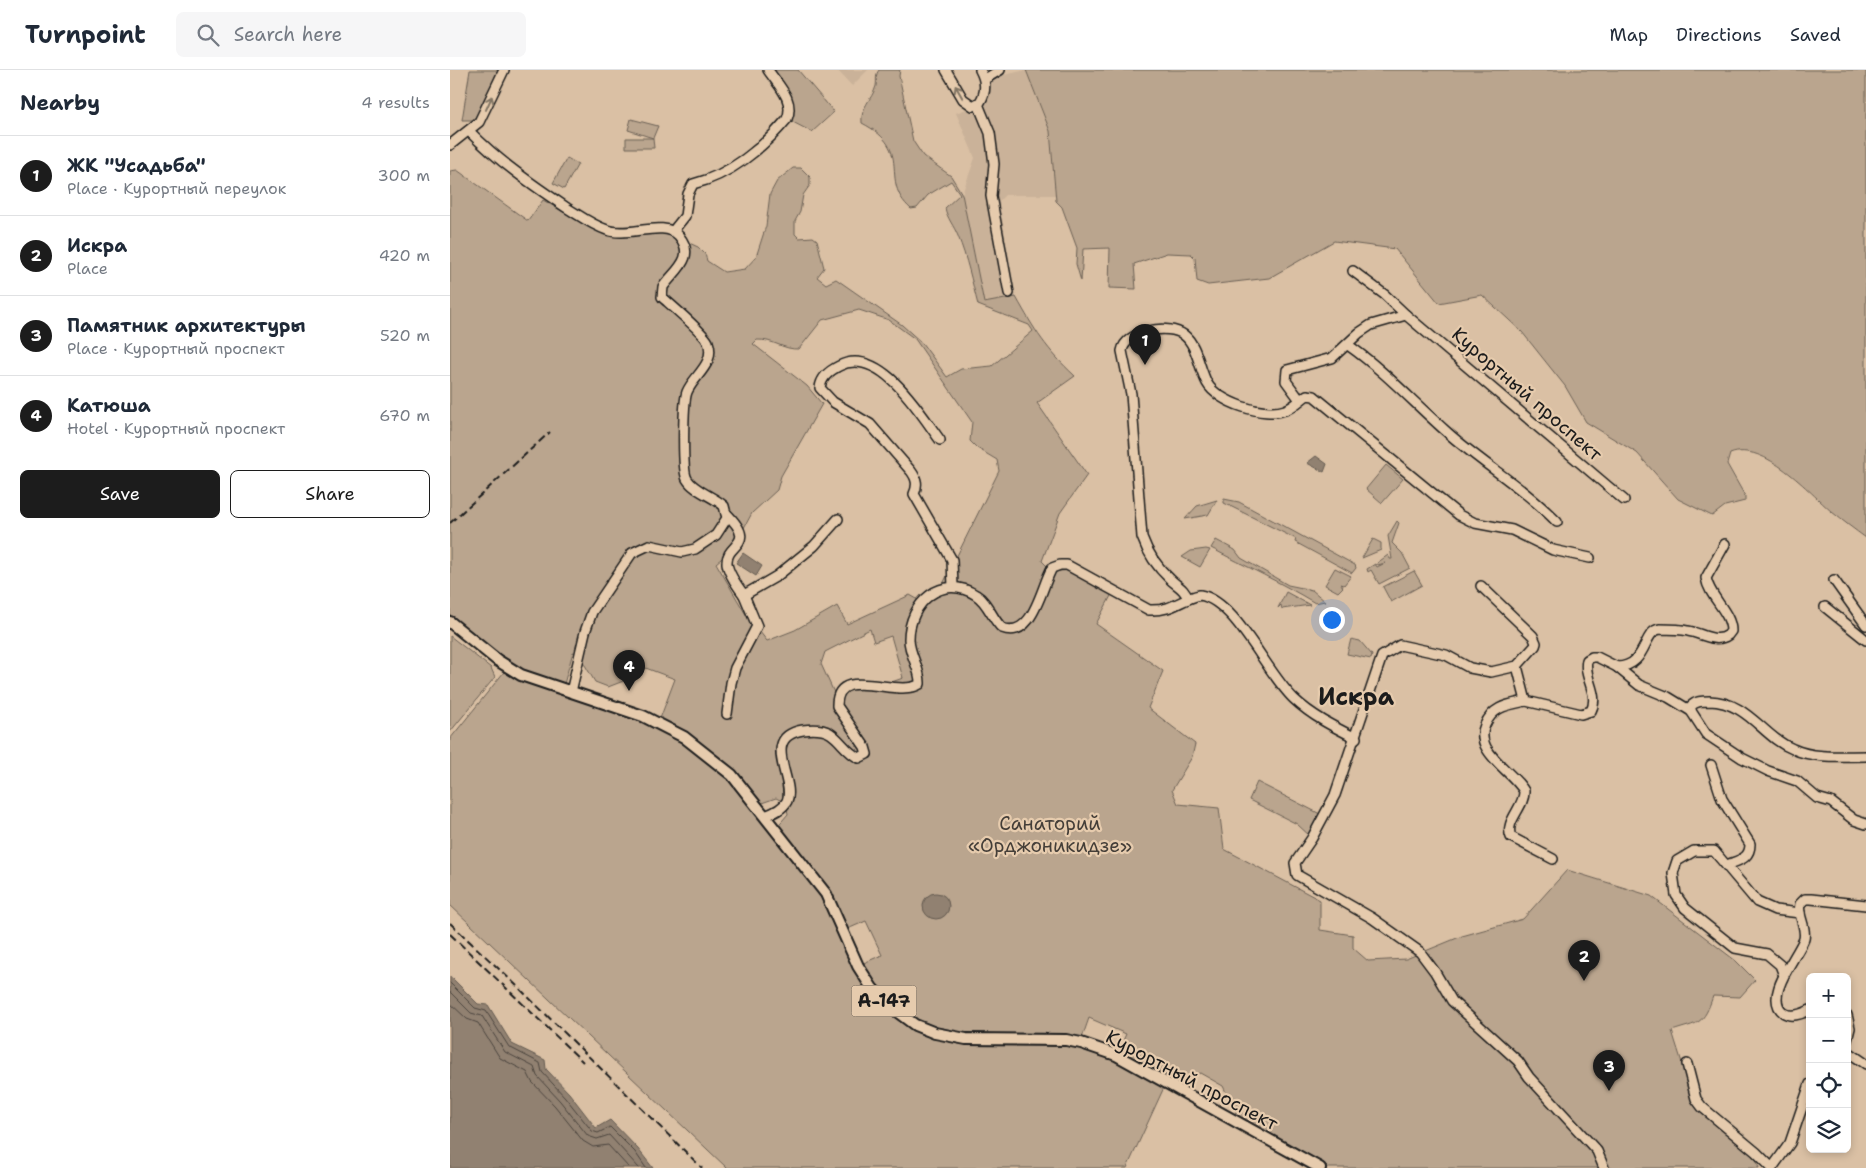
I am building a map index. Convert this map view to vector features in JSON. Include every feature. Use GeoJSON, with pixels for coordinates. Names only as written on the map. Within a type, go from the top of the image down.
{"type":"FeatureCollection","features":[{"type":"Feature","properties":{"kind":"main road","name":"Курортный проспект"},"geometry":{"type":"LineString","coordinates":[[450,622],[497,660],[521,675],[643,716],[684,738],[732,775],[826,894],[858,966],[872,988],[887,1004],[915,1024],[935,1033],[966,1039],[1066,1040],[1093,1046],[1116,1055],[1320,1168]]}},
{"type":"Feature","properties":{"kind":"street"},"geometry":{"type":"LineString","coordinates":[[450,145],[479,122],[504,70]]}},
{"type":"Feature","properties":{"kind":"street"},"geometry":{"type":"LineString","coordinates":[[673,231],[685,216],[688,194],[693,184],[706,181],[740,164],[787,119],[790,112],[788,99],[768,70]]}},
{"type":"Feature","properties":{"kind":"street"},"geometry":{"type":"LineString","coordinates":[[946,70],[967,104],[972,106],[978,104],[984,95],[984,79],[980,70]]}},
{"type":"Feature","properties":{"kind":"street"},"geometry":{"type":"LineString","coordinates":[[984,79],[1000,70]]}},
{"type":"Feature","properties":{"kind":"street"},"geometry":{"type":"LineString","coordinates":[[978,104],[990,133],[994,164],[991,196],[1009,293]]}},
{"type":"Feature","properties":{"kind":"street"},"geometry":{"type":"LineString","coordinates":[[468,131],[497,158],[550,197],[594,226],[621,234],[654,228],[673,231],[678,234],[684,245],[685,260],[682,267],[662,287],[662,297],[689,324],[702,333],[707,341],[710,352],[707,364],[686,392],[684,473],[692,485],[718,501],[726,513],[738,525],[741,534],[740,540],[728,558],[727,565],[744,595],[757,626],[735,668],[727,714]]}},
{"type":"Feature","properties":{"kind":"street","name":"Курортный проспект"},"geometry":{"type":"LineString","coordinates":[[1352,271],[1385,295],[1406,315],[1624,500]]}},
{"type":"Feature","properties":{"kind":"street"},"geometry":{"type":"LineString","coordinates":[[1300,400],[1286,381],[1287,370],[1332,358],[1360,333],[1371,326],[1406,315]]}},
{"type":"Feature","properties":{"kind":"street"},"geometry":{"type":"LineString","coordinates":[[1188,600],[1180,586],[1158,566],[1147,552],[1142,537],[1132,409],[1122,357],[1123,344],[1127,339],[1161,330],[1174,330],[1184,334],[1190,341],[1210,387],[1243,408],[1276,412],[1291,407],[1307,395],[1317,398],[1459,515],[1475,523],[1512,530],[1553,550],[1590,558]]}},
{"type":"Feature","properties":{"kind":"street"},"geometry":{"type":"LineString","coordinates":[[1348,345],[1369,360],[1449,434],[1536,501],[1557,522]]}},
{"type":"Feature","properties":{"kind":"street"},"geometry":{"type":"LineString","coordinates":[[940,440],[893,380],[871,364],[856,362],[843,364],[829,371],[820,382],[820,388],[833,402],[870,424],[916,478],[917,487],[914,494],[952,560],[953,587]]}},
{"type":"Feature","properties":{"kind":"street"},"geometry":{"type":"LineString","coordinates":[[570,692],[592,612],[632,553],[649,545],[682,552],[695,549],[716,535],[724,526],[726,513]]}},
{"type":"Feature","properties":{"kind":"street"},"geometry":{"type":"LineString","coordinates":[[744,595],[777,576],[814,546],[838,519]]}},
{"type":"Feature","properties":{"kind":"street"},"geometry":{"type":"LineString","coordinates":[[1617,667],[1632,664],[1652,634],[1658,629],[1687,630],[1716,639],[1728,635],[1731,631],[1729,622],[1710,592],[1706,578],[1725,544]]}},
{"type":"Feature","properties":{"kind":"street"},"geometry":{"type":"LineString","coordinates":[[765,816],[777,811],[787,800],[788,789],[781,764],[781,751],[785,740],[793,734],[802,730],[826,731],[831,733],[858,758],[867,754],[865,747],[836,706],[839,692],[848,684],[896,688],[913,687],[920,684],[909,641],[914,613],[926,598],[941,588],[962,588],[983,601],[997,624],[1002,628],[1012,630],[1025,624],[1036,605],[1052,568],[1060,564],[1067,565],[1150,610],[1161,611],[1200,594],[1215,600],[1227,611],[1270,670],[1295,700],[1332,726],[1356,738]]}},
{"type":"Feature","properties":{"kind":"street"},"geometry":{"type":"LineString","coordinates":[[1834,580],[1866,625]]}},
{"type":"Feature","properties":{"kind":"street"},"geometry":{"type":"LineString","coordinates":[[1481,586],[1535,640],[1534,646],[1517,666],[1491,672],[1476,670],[1446,655],[1400,645],[1382,656],[1356,738],[1335,795],[1312,838],[1295,863],[1297,875],[1372,918],[1420,952],[1431,965],[1452,1001],[1518,1061],[1529,1077],[1598,1151],[1604,1168]]}},
{"type":"Feature","properties":{"kind":"street"},"geometry":{"type":"LineString","coordinates":[[1825,607],[1866,640]]}},
{"type":"Feature","properties":{"kind":"street"},"geometry":{"type":"LineString","coordinates":[[1553,860],[1511,837],[1508,830],[1523,800],[1524,791],[1490,753],[1483,736],[1487,720],[1496,708],[1526,701],[1581,714],[1591,711],[1595,703],[1586,666],[1587,660],[1592,657],[1597,657],[1617,667],[1639,685],[1668,697],[1691,712],[1701,728],[1712,738],[1753,765],[1797,781],[1817,798],[1831,802],[1850,818],[1866,824]]}},
{"type":"Feature","properties":{"kind":"street"},"geometry":{"type":"LineString","coordinates":[[1517,666],[1526,701]]}},
{"type":"Feature","properties":{"kind":"street"},"geometry":{"type":"LineString","coordinates":[[1691,712],[1691,706],[1698,701],[1727,703],[1752,718],[1793,749],[1829,756],[1866,756]]}},
{"type":"Feature","properties":{"kind":"street"},"geometry":{"type":"LineString","coordinates":[[1711,765],[1722,799],[1750,844],[1750,852],[1747,856],[1727,865]]}},
{"type":"Feature","properties":{"kind":"street"},"geometry":{"type":"LineString","coordinates":[[1783,974],[1780,965],[1767,954],[1735,948],[1685,908],[1676,895],[1674,888],[1674,867],[1677,860],[1694,851],[1714,851],[1757,902],[1774,910],[1800,912]]}},
{"type":"Feature","properties":{"kind":"street"},"geometry":{"type":"LineString","coordinates":[[1806,1012],[1795,1016],[1785,1013],[1780,1007],[1779,989],[1783,974],[1797,955],[1804,937],[1800,904],[1805,899],[1866,906]]}},
{"type":"Feature","properties":{"kind":"street"},"geometry":{"type":"LineString","coordinates":[[1851,1055],[1866,1064]]}},
{"type":"Feature","properties":{"kind":"street"},"geometry":{"type":"LineString","coordinates":[[1687,1064],[1696,1099],[1702,1107],[1774,1166],[1790,1143],[1806,1098]]}},
{"type":"Feature","properties":{"kind":"shaded area"},"geometry":{"type":"Polygon","coordinates":[[[837,70],[868,70],[852,86],[837,70]]]}},
{"type":"Feature","properties":{"kind":"shaded area"},"geometry":{"type":"Polygon","coordinates":[[[1026,70],[1050,131],[1055,195],[1005,195],[999,201],[1016,297],[984,303],[962,194],[975,158],[956,113],[969,108],[981,87],[991,78],[1026,70]]]}},
{"type":"Feature","properties":{"kind":"green space"},"geometry":{"type":"Polygon","coordinates":[[[470,70],[498,70],[478,115],[472,120],[462,120],[470,70]]]}},
{"type":"Feature","properties":{"kind":"green space"},"geometry":{"type":"Polygon","coordinates":[[[768,70],[798,70],[834,112],[812,132],[787,119],[790,112],[768,70]]]}},
{"type":"Feature","properties":{"kind":"green space","name":"Санаторий «Орджоникидзе»"},"geometry":{"type":"Polygon","coordinates":[[[879,70],[900,70],[899,76],[913,141],[923,156],[951,176],[962,194],[984,303],[1016,297],[1042,339],[1056,357],[1075,376],[1037,403],[1087,475],[1060,513],[1042,561],[1054,573],[1062,571],[1077,572],[1113,592],[1096,624],[1163,671],[1148,708],[1195,744],[1192,757],[1172,790],[1178,804],[1219,808],[1224,849],[1320,900],[1320,930],[1353,935],[1353,948],[1368,961],[1406,959],[1462,936],[1523,919],[1567,870],[1651,896],[1736,961],[1755,980],[1740,997],[1713,996],[1703,1018],[1694,1024],[1672,1031],[1693,1098],[1756,1157],[1759,1168],[1322,1168],[1233,1118],[1236,1113],[1223,1086],[1200,1073],[1175,1084],[1166,1083],[1127,1168],[727,1168],[450,905],[450,739],[508,667],[450,619],[450,171],[457,170],[528,221],[543,200],[593,229],[609,234],[659,229],[698,247],[705,254],[707,261],[724,272],[745,269],[756,257],[766,226],[770,194],[777,181],[793,168],[801,168],[810,177],[810,185],[803,195],[800,212],[795,221],[795,234],[799,238],[813,237],[817,240],[824,268],[817,277],[826,284],[836,279],[902,325],[922,343],[947,377],[961,369],[992,366],[1033,331],[1029,325],[978,305],[961,244],[945,208],[960,194],[951,181],[928,195],[917,208],[911,209],[901,198],[888,144],[862,123],[864,108],[876,86],[879,70]],[[859,310],[822,320],[799,349],[788,348],[763,340],[757,340],[753,344],[807,386],[822,404],[781,476],[777,490],[752,513],[738,539],[727,554],[716,563],[745,613],[767,641],[795,630],[837,606],[847,624],[910,595],[917,599],[918,606],[941,588],[999,471],[997,460],[977,448],[970,441],[972,422],[915,339],[889,320],[859,310]],[[870,629],[825,652],[821,664],[836,697],[847,685],[883,685],[903,678],[891,636],[874,642],[870,629]],[[573,652],[564,684],[658,724],[675,679],[643,667],[639,675],[608,687],[595,682],[579,655],[573,652]],[[776,798],[756,805],[775,829],[788,814],[786,803],[776,798]],[[866,921],[843,931],[859,965],[882,955],[866,921]],[[1089,1018],[1081,1041],[1117,1054],[1126,1034],[1089,1018]]]}},
{"type":"Feature","properties":{"kind":"green space"},"geometry":{"type":"Polygon","coordinates":[[[1026,70],[1866,70],[1866,538],[1832,512],[1786,471],[1757,454],[1743,452],[1730,454],[1727,464],[1745,496],[1745,501],[1725,506],[1712,516],[1678,499],[1637,453],[1586,422],[1565,386],[1522,332],[1482,295],[1439,303],[1395,249],[1334,241],[1269,278],[1208,285],[1197,281],[1195,258],[1191,254],[1167,253],[1134,264],[1136,289],[1109,288],[1110,248],[1083,249],[1081,281],[1076,264],[1077,248],[1062,207],[1056,201],[1050,131],[1026,70]]]}},
{"type":"Feature","properties":{"kind":"green space"},"geometry":{"type":"Polygon","coordinates":[[[631,119],[658,126],[653,138],[628,130],[631,119]]]}},
{"type":"Feature","properties":{"kind":"green space"},"geometry":{"type":"Polygon","coordinates":[[[626,138],[653,138],[654,148],[626,148],[626,138]]]}},
{"type":"Feature","properties":{"kind":"green space"},"geometry":{"type":"Polygon","coordinates":[[[567,158],[578,164],[564,189],[553,183],[567,158]]]}},
{"type":"Feature","properties":{"kind":"green space"},"geometry":{"type":"Polygon","coordinates":[[[1386,465],[1403,479],[1382,503],[1366,489],[1386,465]]]}},
{"type":"Feature","properties":{"kind":"green space"},"geometry":{"type":"Polygon","coordinates":[[[1224,499],[1239,502],[1355,565],[1356,568],[1352,573],[1295,542],[1296,539],[1224,503],[1224,499]]]}},
{"type":"Feature","properties":{"kind":"green space"},"geometry":{"type":"Polygon","coordinates":[[[1217,500],[1208,515],[1185,519],[1197,506],[1217,500]]]}},
{"type":"Feature","properties":{"kind":"green space"},"geometry":{"type":"Polygon","coordinates":[[[1397,521],[1399,523],[1392,543],[1402,553],[1410,568],[1379,584],[1371,570],[1368,572],[1367,569],[1375,564],[1377,567],[1385,563],[1378,565],[1377,563],[1388,555],[1392,559],[1388,536],[1397,521]]]}},
{"type":"Feature","properties":{"kind":"green space"},"geometry":{"type":"Polygon","coordinates":[[[1373,539],[1381,543],[1381,550],[1362,558],[1373,539]]]}},
{"type":"Feature","properties":{"kind":"green space"},"geometry":{"type":"Polygon","coordinates":[[[1216,540],[1235,550],[1241,558],[1288,585],[1312,590],[1325,601],[1315,603],[1211,548],[1216,540]]]}},
{"type":"Feature","properties":{"kind":"green space"},"geometry":{"type":"Polygon","coordinates":[[[1210,550],[1200,567],[1182,557],[1191,551],[1210,550]]]}},
{"type":"Feature","properties":{"kind":"green space"},"geometry":{"type":"Polygon","coordinates":[[[1335,568],[1351,576],[1344,585],[1341,584],[1343,587],[1338,592],[1325,585],[1335,568]]]}},
{"type":"Feature","properties":{"kind":"green space"},"geometry":{"type":"Polygon","coordinates":[[[1414,571],[1422,585],[1391,602],[1383,587],[1414,571]]]}},
{"type":"Feature","properties":{"kind":"green space"},"geometry":{"type":"Polygon","coordinates":[[[1286,592],[1310,605],[1282,609],[1281,605],[1278,608],[1286,592]]]}},
{"type":"Feature","properties":{"kind":"green space"},"geometry":{"type":"Polygon","coordinates":[[[450,636],[491,668],[495,677],[450,732],[450,636]]]}},
{"type":"Feature","properties":{"kind":"green space"},"geometry":{"type":"Polygon","coordinates":[[[1351,639],[1360,641],[1372,655],[1371,659],[1347,654],[1351,639]]]}},
{"type":"Feature","properties":{"kind":"green space"},"geometry":{"type":"Polygon","coordinates":[[[1257,782],[1324,816],[1312,838],[1297,824],[1249,800],[1257,782]]]}},
{"type":"Feature","properties":{"kind":"water"},"geometry":{"type":"Polygon","coordinates":[[[1316,456],[1327,464],[1324,472],[1307,463],[1316,456]]]}},
{"type":"Feature","properties":{"kind":"water"},"geometry":{"type":"Polygon","coordinates":[[[743,553],[762,566],[756,576],[736,563],[743,553]]]}},
{"type":"Feature","properties":{"kind":"water"},"geometry":{"type":"Polygon","coordinates":[[[936,893],[945,897],[949,906],[945,915],[936,919],[927,915],[923,906],[927,897],[936,893]]]}},
{"type":"Feature","properties":{"kind":"water"},"geometry":{"type":"Polygon","coordinates":[[[450,976],[478,1004],[488,1005],[512,1044],[545,1060],[546,1069],[569,1093],[596,1128],[610,1120],[638,1149],[653,1168],[450,1168],[450,976]]]}},
{"type":"Feature","properties":{"kind":"railway"},"geometry":{"type":"LineString","coordinates":[[450,523],[550,432]]}},
{"type":"Feature","properties":{"kind":"railway"},"geometry":{"type":"LineString","coordinates":[[450,923],[517,986],[702,1168]]}},
{"type":"Feature","properties":{"kind":"railway"},"geometry":{"type":"LineString","coordinates":[[450,934],[583,1062]]}},
{"type":"Feature","properties":{"kind":"place","name":"ЖК \"Усадьба\""},"geometry":{"type":"Point","coordinates":[1145,365]}},
{"type":"Feature","properties":{"kind":"place","name":"Катюша"},"geometry":{"type":"Point","coordinates":[629,691]}},
{"type":"Feature","properties":{"kind":"place","name":"Искра"},"geometry":{"type":"Point","coordinates":[1584,981]}},
{"type":"Feature","properties":{"kind":"place","name":"Памятник архитектуры"},"geometry":{"type":"Point","coordinates":[1609,1091]}},
{"type":"Feature","properties":{"kind":"district","name":"Искра"},"geometry":{"type":"Point","coordinates":[1356,697]}}]}
